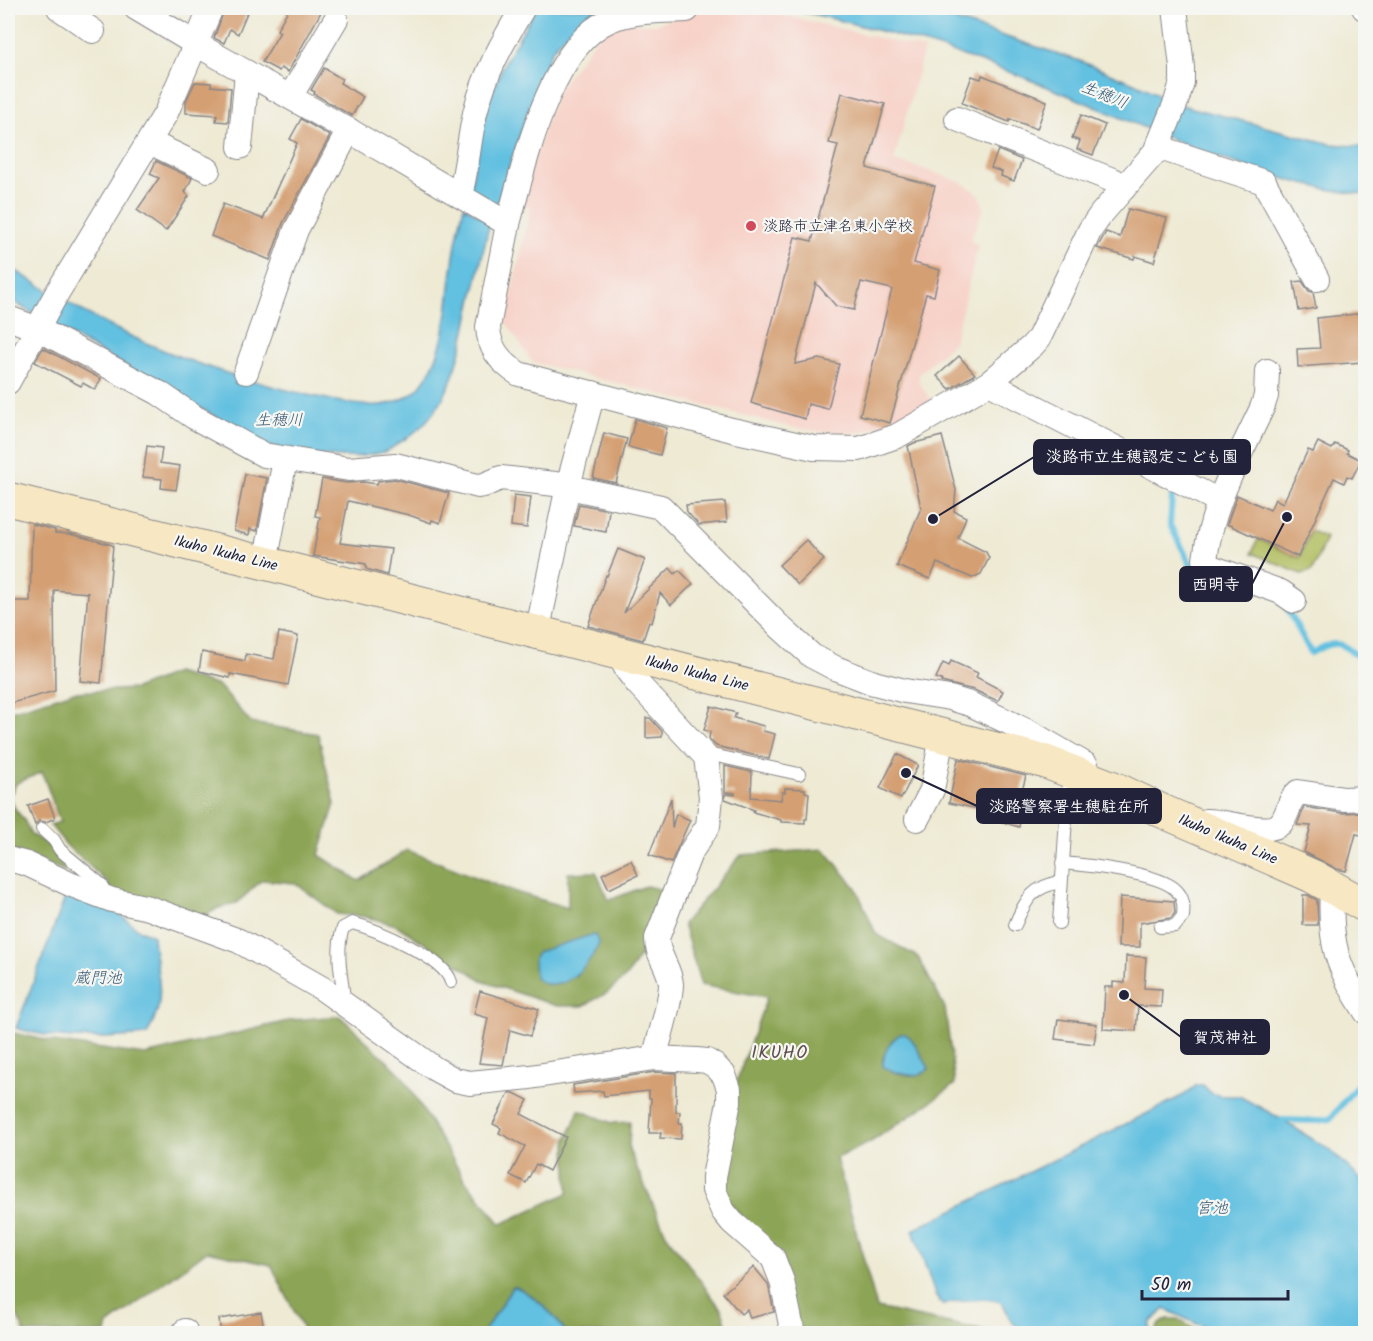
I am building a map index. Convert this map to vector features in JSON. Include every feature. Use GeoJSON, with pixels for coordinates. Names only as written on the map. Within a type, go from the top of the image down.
{"type":"FeatureCollection","features":[{"type":"Feature","properties":{"kind":"main road","name":"Ikuho Ikuha Line"},"geometry":{"type":"LineString","coordinates":[[8,499],[1046,762],[1136,798],[1312,876],[1365,906]]}},
{"type":"Feature","properties":{"kind":"street"},"geometry":{"type":"LineString","coordinates":[[59,8],[93,31]]}},
{"type":"Feature","properties":{"kind":"street"},"geometry":{"type":"LineString","coordinates":[[136,8],[502,221]]}},
{"type":"Feature","properties":{"kind":"street"},"geometry":{"type":"LineString","coordinates":[[8,382],[57,293],[166,113],[211,8]]}},
{"type":"Feature","properties":{"kind":"street"},"geometry":{"type":"LineString","coordinates":[[462,196],[475,114],[481,92],[502,43],[523,8]]}},
{"type":"Feature","properties":{"kind":"street"},"geometry":{"type":"LineString","coordinates":[[687,10],[658,11],[609,20],[589,34],[560,69],[502,221],[488,327],[490,343],[496,356],[519,374],[732,430],[814,448],[859,449],[897,436],[989,383],[1039,338],[1090,230],[1101,213],[1124,188],[1159,142],[1176,102],[1182,82],[1182,67],[1175,8]]}},
{"type":"Feature","properties":{"kind":"street"},"geometry":{"type":"LineString","coordinates":[[290,97],[336,19]]}},
{"type":"Feature","properties":{"kind":"street"},"geometry":{"type":"LineString","coordinates":[[240,147],[247,73]]}},
{"type":"Feature","properties":{"kind":"street"},"geometry":{"type":"LineString","coordinates":[[957,119],[1115,181],[1124,188]]}},
{"type":"Feature","properties":{"kind":"street"},"geometry":{"type":"LineString","coordinates":[[246,372],[296,230],[349,130]]}},
{"type":"Feature","properties":{"kind":"street"},"geometry":{"type":"LineString","coordinates":[[149,142],[208,170]]}},
{"type":"Feature","properties":{"kind":"street"},"geometry":{"type":"LineString","coordinates":[[1159,142],[1264,182],[1317,279]]}},
{"type":"Feature","properties":{"kind":"street"},"geometry":{"type":"LineString","coordinates":[[8,318],[40,325],[159,393],[194,417],[256,451],[285,460],[349,469],[396,465],[478,486],[501,478],[568,486],[661,507],[780,627],[812,656],[856,677],[882,685],[970,704],[1029,732],[1122,787],[1136,798]]}},
{"type":"Feature","properties":{"kind":"street"},"geometry":{"type":"LineString","coordinates":[[1267,371],[1266,396],[1220,501],[1208,539],[1206,560],[1211,567],[1281,592],[1294,601]]}},
{"type":"Feature","properties":{"kind":"street"},"geometry":{"type":"LineString","coordinates":[[989,383],[1220,501]]}},
{"type":"Feature","properties":{"kind":"street"},"geometry":{"type":"LineString","coordinates":[[537,633],[568,486],[593,393]]}},
{"type":"Feature","properties":{"kind":"street"},"geometry":{"type":"LineString","coordinates":[[265,563],[285,460]]}},
{"type":"Feature","properties":{"kind":"street"},"geometry":{"type":"LineString","coordinates":[[619,654],[627,670],[642,690],[708,761],[710,819],[704,835],[690,853],[657,938],[657,945],[671,985],[654,1058]]}},
{"type":"Feature","properties":{"kind":"street"},"geometry":{"type":"LineString","coordinates":[[916,819],[932,790],[942,736]]}},
{"type":"Feature","properties":{"kind":"street"},"geometry":{"type":"LineString","coordinates":[[1189,823],[1212,820],[1235,826],[1274,827],[1282,821],[1293,796],[1298,792],[1344,799],[1365,798]]}},
{"type":"Feature","properties":{"kind":"street"},"geometry":{"type":"LineString","coordinates":[[8,859],[27,864],[98,894],[149,908],[239,941],[290,969],[435,1069],[455,1080],[470,1083],[530,1077],[654,1058],[706,1061],[715,1066],[724,1075],[729,1089],[729,1102],[714,1177],[714,1190],[723,1211],[732,1222],[773,1258],[782,1281],[793,1334]]}},
{"type":"Feature","properties":{"kind":"street"},"geometry":{"type":"LineString","coordinates":[[1332,888],[1330,915],[1334,951],[1365,1012]]}},
{"type":"Feature","properties":{"kind":"lane"},"geometry":{"type":"LineString","coordinates":[[703,753],[799,774]]}},
{"type":"Feature","properties":{"kind":"lane"},"geometry":{"type":"LineString","coordinates":[[1059,923],[1069,770]]}},
{"type":"Feature","properties":{"kind":"lane"},"geometry":{"type":"LineString","coordinates":[[42,829],[54,840],[60,850],[102,885],[98,894]]}},
{"type":"Feature","properties":{"kind":"lane"},"geometry":{"type":"LineString","coordinates":[[1062,862],[1126,871],[1172,886],[1183,900],[1183,916],[1175,926],[1160,927]]}},
{"type":"Feature","properties":{"kind":"lane"},"geometry":{"type":"LineString","coordinates":[[1015,924],[1026,901],[1033,893],[1047,884],[1061,882]]}},
{"type":"Feature","properties":{"kind":"lane"},"geometry":{"type":"LineString","coordinates":[[345,1005],[340,954],[341,935],[343,928],[352,923],[386,935],[415,950],[446,973],[451,982]]}},
{"type":"Feature","properties":{"kind":"shaded area","name":"淡路市立津名東小学校"},"geometry":{"type":"Polygon","coordinates":[[[687,8],[747,8],[924,49],[894,161],[963,183],[980,195],[984,208],[970,240],[978,246],[954,342],[920,373],[918,381],[936,408],[889,426],[881,424],[860,433],[823,432],[790,427],[532,362],[505,321],[531,207],[519,204],[557,90],[603,30],[623,23],[655,24],[668,20],[687,8]]]}},
{"type":"Feature","properties":{"kind":"green space"},"geometry":{"type":"Polygon","coordinates":[[[1311,531],[1326,538],[1312,571],[1301,574],[1252,553],[1258,539],[1299,558],[1311,531]]]}},
{"type":"Feature","properties":{"kind":"green space"},"geometry":{"type":"Polygon","coordinates":[[[176,673],[219,686],[251,723],[318,734],[335,804],[319,855],[359,881],[407,850],[506,889],[568,908],[568,873],[596,872],[609,900],[646,886],[668,891],[645,947],[627,976],[607,993],[583,1006],[557,1006],[485,982],[396,925],[367,917],[337,914],[295,883],[262,880],[236,904],[218,908],[200,919],[109,891],[107,882],[67,846],[50,825],[60,822],[42,772],[17,783],[9,797],[31,834],[51,847],[56,858],[73,874],[8,849],[8,712],[73,692],[135,689],[176,673]],[[556,947],[538,952],[546,984],[561,983],[578,975],[556,947]]]}},
{"type":"Feature","properties":{"kind":"green space"},"geometry":{"type":"Polygon","coordinates":[[[824,849],[856,888],[876,934],[918,957],[945,1008],[955,1084],[869,1143],[836,1158],[877,1308],[997,1333],[803,1333],[745,1222],[722,1194],[737,1080],[767,997],[701,985],[683,924],[741,855],[824,849]],[[892,1040],[883,1058],[883,1067],[906,1074],[923,1073],[929,1068],[892,1040]]]}},
{"type":"Feature","properties":{"kind":"green space"},"geometry":{"type":"Polygon","coordinates":[[[340,1016],[402,1075],[465,1180],[501,1224],[568,1193],[566,1142],[579,1110],[612,1123],[630,1122],[629,1150],[666,1234],[722,1310],[729,1333],[566,1333],[544,1307],[516,1287],[512,1288],[483,1333],[305,1333],[271,1265],[207,1251],[108,1325],[106,1333],[25,1333],[8,1297],[8,1032],[60,1043],[145,1055],[292,1020],[340,1016]]]}},
{"type":"Feature","properties":{"kind":"green space"},"geometry":{"type":"Polygon","coordinates":[[[1168,1319],[1178,1319],[1201,1333],[1155,1333],[1159,1324],[1168,1319]]]}},
{"type":"Feature","properties":{"kind":"water"},"geometry":{"type":"Polygon","coordinates":[[[536,8],[602,8],[594,10],[571,28],[552,50],[538,82],[496,207],[470,188],[487,106],[503,65],[536,8]]]}},
{"type":"Feature","properties":{"kind":"water"},"geometry":{"type":"Polygon","coordinates":[[[786,8],[917,8],[1080,61],[1181,105],[1331,144],[1365,147],[1365,194],[1326,189],[1275,176],[1204,152],[970,58],[848,22],[786,8]]]}},
{"type":"Feature","properties":{"kind":"water","name":"生穂川"},"geometry":{"type":"Polygon","coordinates":[[[464,206],[490,222],[462,347],[450,384],[430,417],[416,431],[387,451],[370,455],[326,456],[270,447],[8,298],[8,266],[101,321],[186,359],[236,376],[312,396],[354,404],[385,404],[402,399],[416,390],[435,362],[443,334],[464,206]]]}},
{"type":"Feature","properties":{"kind":"water","name":"蔵門池"},"geometry":{"type":"Polygon","coordinates":[[[74,896],[116,911],[138,929],[153,936],[159,999],[156,1015],[147,1035],[65,1037],[49,1036],[16,1028],[65,898],[74,896]]]}},
{"type":"Feature","properties":{"kind":"water"},"geometry":{"type":"Polygon","coordinates":[[[595,935],[599,944],[581,970],[573,977],[555,984],[545,983],[535,978],[534,958],[538,952],[595,935]]]}},
{"type":"Feature","properties":{"kind":"water"},"geometry":{"type":"Polygon","coordinates":[[[901,1034],[906,1034],[913,1041],[929,1068],[925,1072],[907,1075],[883,1067],[888,1048],[901,1034]]]}},
{"type":"Feature","properties":{"kind":"water","name":"宮池"},"geometry":{"type":"Polygon","coordinates":[[[1197,1085],[1203,1085],[1211,1093],[1221,1096],[1239,1096],[1274,1115],[1330,1150],[1365,1183],[1365,1333],[1219,1332],[1165,1309],[1151,1322],[1148,1333],[1035,1333],[1018,1327],[1003,1304],[998,1301],[974,1300],[943,1305],[936,1297],[913,1230],[1184,1095],[1197,1085]]]}},
{"type":"Feature","properties":{"kind":"water"},"geometry":{"type":"Polygon","coordinates":[[[516,1287],[544,1307],[566,1333],[483,1333],[512,1288],[516,1287]]]}},
{"type":"Feature","properties":{"kind":"building"},"geometry":{"type":"Polygon","coordinates":[[[225,8],[249,8],[238,34],[230,29],[224,43],[214,38],[225,8]]]}},
{"type":"Feature","properties":{"kind":"building"},"geometry":{"type":"Polygon","coordinates":[[[289,8],[311,8],[321,12],[288,72],[281,68],[279,71],[262,62],[280,32],[277,30],[289,8]]]}},
{"type":"Feature","properties":{"kind":"building"},"geometry":{"type":"Polygon","coordinates":[[[324,68],[342,79],[340,83],[363,97],[352,116],[311,90],[324,68]]]}},
{"type":"Feature","properties":{"kind":"building"},"geometry":{"type":"Polygon","coordinates":[[[982,75],[1047,101],[1037,129],[1010,119],[1009,122],[962,103],[972,76],[981,79],[982,75]]]}},
{"type":"Feature","properties":{"kind":"building"},"geometry":{"type":"Polygon","coordinates":[[[195,82],[231,88],[228,122],[216,121],[217,115],[186,113],[186,101],[195,82]]]}},
{"type":"Feature","properties":{"kind":"building"},"geometry":{"type":"Polygon","coordinates":[[[842,93],[885,104],[867,168],[935,186],[914,263],[940,270],[934,296],[926,294],[890,423],[860,415],[892,289],[861,282],[854,310],[836,306],[816,283],[795,364],[819,359],[839,364],[828,409],[808,404],[805,419],[751,403],[795,237],[812,241],[838,145],[829,143],[842,93]]]}},
{"type":"Feature","properties":{"kind":"building"},"geometry":{"type":"Polygon","coordinates":[[[1081,115],[1105,125],[1093,155],[1077,149],[1080,141],[1072,138],[1081,115]]]}},
{"type":"Feature","properties":{"kind":"building"},"geometry":{"type":"Polygon","coordinates":[[[301,119],[330,136],[283,223],[270,260],[211,236],[223,204],[263,219],[297,143],[290,139],[301,119]]]}},
{"type":"Feature","properties":{"kind":"building"},"geometry":{"type":"Polygon","coordinates":[[[998,150],[1022,160],[1014,181],[1001,176],[1002,172],[991,168],[998,150]]]}},
{"type":"Feature","properties":{"kind":"building"},"geometry":{"type":"Polygon","coordinates":[[[156,161],[192,178],[185,192],[189,196],[166,231],[137,210],[159,178],[150,174],[156,161]]]}},
{"type":"Feature","properties":{"kind":"building"},"geometry":{"type":"Polygon","coordinates":[[[1128,209],[1167,218],[1154,262],[1135,256],[1134,259],[1097,248],[1106,232],[1120,237],[1128,209]]]}},
{"type":"Feature","properties":{"kind":"building"},"geometry":{"type":"Polygon","coordinates":[[[1302,281],[1309,291],[1313,292],[1316,308],[1299,311],[1294,282],[1302,281]]]}},
{"type":"Feature","properties":{"kind":"building"},"geometry":{"type":"Polygon","coordinates":[[[1365,313],[1365,358],[1363,362],[1298,367],[1297,349],[1320,348],[1317,318],[1365,313]]]}},
{"type":"Feature","properties":{"kind":"building"},"geometry":{"type":"Polygon","coordinates":[[[43,348],[101,379],[95,390],[83,383],[81,386],[35,362],[43,348]]]}},
{"type":"Feature","properties":{"kind":"building"},"geometry":{"type":"Polygon","coordinates":[[[959,356],[975,374],[950,389],[937,376],[959,356]]]}},
{"type":"Feature","properties":{"kind":"building"},"geometry":{"type":"Polygon","coordinates":[[[635,419],[667,428],[660,455],[628,447],[635,419]]]}},
{"type":"Feature","properties":{"kind":"building"},"geometry":{"type":"Polygon","coordinates":[[[604,433],[627,439],[616,483],[593,478],[604,433]]]}},
{"type":"Feature","properties":{"kind":"building"},"geometry":{"type":"Polygon","coordinates":[[[942,436],[956,490],[954,511],[966,517],[958,538],[986,552],[989,558],[981,574],[972,578],[937,563],[930,579],[897,566],[921,508],[908,446],[942,436]]]}},
{"type":"Feature","properties":{"kind":"building"},"geometry":{"type":"Polygon","coordinates":[[[1318,442],[1332,449],[1335,444],[1361,460],[1352,478],[1347,476],[1344,483],[1334,478],[1298,557],[1227,524],[1237,495],[1270,510],[1275,499],[1283,503],[1308,450],[1313,452],[1318,442]]]}},
{"type":"Feature","properties":{"kind":"building"},"geometry":{"type":"Polygon","coordinates":[[[147,446],[162,448],[160,463],[180,466],[176,490],[161,488],[162,479],[143,477],[147,446]]]}},
{"type":"Feature","properties":{"kind":"building"},"geometry":{"type":"Polygon","coordinates":[[[245,474],[267,478],[257,531],[250,529],[249,535],[234,531],[245,474]]]}},
{"type":"Feature","properties":{"kind":"building"},"geometry":{"type":"Polygon","coordinates":[[[322,479],[377,484],[378,481],[395,479],[449,493],[440,523],[432,520],[431,523],[409,515],[348,501],[340,543],[391,549],[387,575],[366,569],[366,564],[313,556],[320,517],[315,516],[322,479]]]}},
{"type":"Feature","properties":{"kind":"building"},"geometry":{"type":"Polygon","coordinates":[[[514,495],[531,497],[527,528],[511,526],[514,495]]]}},
{"type":"Feature","properties":{"kind":"building"},"geometry":{"type":"Polygon","coordinates":[[[725,502],[727,522],[699,525],[687,512],[686,505],[725,502]]]}},
{"type":"Feature","properties":{"kind":"building"},"geometry":{"type":"Polygon","coordinates":[[[579,504],[609,510],[606,532],[574,526],[579,504]]]}},
{"type":"Feature","properties":{"kind":"building"},"geometry":{"type":"Polygon","coordinates":[[[32,524],[55,530],[55,533],[70,534],[113,545],[101,683],[80,681],[88,593],[54,590],[55,691],[8,704],[8,601],[30,601],[32,524]]]}},
{"type":"Feature","properties":{"kind":"building"},"geometry":{"type":"Polygon","coordinates":[[[806,540],[824,560],[798,585],[779,565],[806,540]]]}},
{"type":"Feature","properties":{"kind":"building"},"geometry":{"type":"Polygon","coordinates":[[[618,549],[645,560],[624,613],[670,568],[675,574],[679,570],[693,584],[671,605],[660,593],[652,623],[649,622],[643,640],[588,626],[618,549]]]}},
{"type":"Feature","properties":{"kind":"building"},"geometry":{"type":"Polygon","coordinates":[[[279,632],[298,636],[288,685],[230,674],[230,678],[199,671],[202,652],[245,661],[246,654],[274,659],[279,632]]]}},
{"type":"Feature","properties":{"kind":"building"},"geometry":{"type":"Polygon","coordinates":[[[951,661],[978,673],[976,677],[1003,691],[998,701],[974,690],[941,682],[942,680],[936,678],[943,663],[949,666],[951,661]]]}},
{"type":"Feature","properties":{"kind":"building"},"geometry":{"type":"Polygon","coordinates":[[[711,706],[736,713],[734,718],[764,726],[763,731],[775,734],[769,759],[716,746],[709,739],[710,732],[704,730],[711,706]]]}},
{"type":"Feature","properties":{"kind":"building"},"geometry":{"type":"Polygon","coordinates":[[[646,718],[650,718],[662,731],[662,737],[646,738],[646,718]]]}},
{"type":"Feature","properties":{"kind":"building"},"geometry":{"type":"Polygon","coordinates":[[[897,754],[918,765],[901,799],[880,788],[897,754]]]}},
{"type":"Feature","properties":{"kind":"building"},"geometry":{"type":"Polygon","coordinates":[[[958,759],[1026,776],[1020,798],[1024,799],[1019,827],[978,815],[979,809],[949,803],[958,759]]]}},
{"type":"Feature","properties":{"kind":"building"},"geometry":{"type":"Polygon","coordinates":[[[725,766],[752,772],[751,797],[781,800],[785,788],[805,789],[805,792],[809,793],[805,823],[781,822],[781,820],[753,812],[754,810],[725,799],[725,794],[735,795],[735,793],[725,792],[725,766]]]}},
{"type":"Feature","properties":{"kind":"building"},"geometry":{"type":"Polygon","coordinates":[[[671,798],[672,828],[676,814],[690,820],[671,863],[649,855],[671,798]]]}},
{"type":"Feature","properties":{"kind":"building"},"geometry":{"type":"Polygon","coordinates":[[[48,799],[55,818],[46,822],[39,821],[35,825],[28,806],[48,799]]]}},
{"type":"Feature","properties":{"kind":"building"},"geometry":{"type":"Polygon","coordinates":[[[1304,807],[1342,813],[1365,812],[1365,836],[1356,834],[1346,871],[1337,869],[1304,852],[1311,826],[1297,825],[1304,807]]]}},
{"type":"Feature","properties":{"kind":"building"},"geometry":{"type":"Polygon","coordinates":[[[631,860],[638,875],[609,889],[602,874],[631,860]]]}},
{"type":"Feature","properties":{"kind":"building"},"geometry":{"type":"Polygon","coordinates":[[[1303,895],[1317,900],[1318,925],[1303,925],[1303,895]]]}},
{"type":"Feature","properties":{"kind":"building"},"geometry":{"type":"Polygon","coordinates":[[[1120,897],[1174,901],[1175,913],[1171,918],[1140,923],[1140,947],[1118,947],[1120,897]]]}},
{"type":"Feature","properties":{"kind":"building"},"geometry":{"type":"Polygon","coordinates":[[[1126,956],[1146,957],[1144,988],[1162,989],[1161,1007],[1138,1006],[1136,1031],[1103,1029],[1105,987],[1113,987],[1113,982],[1125,983],[1126,956]]]}},
{"type":"Feature","properties":{"kind":"building"},"geometry":{"type":"Polygon","coordinates":[[[480,991],[539,1009],[530,1036],[510,1030],[503,1065],[479,1063],[488,1018],[474,1014],[480,991]]]}},
{"type":"Feature","properties":{"kind":"building"},"geometry":{"type":"Polygon","coordinates":[[[1058,1019],[1097,1024],[1094,1044],[1055,1039],[1058,1019]]]}},
{"type":"Feature","properties":{"kind":"building"},"geometry":{"type":"Polygon","coordinates":[[[655,1072],[676,1073],[676,1112],[680,1112],[681,1139],[660,1138],[661,1133],[649,1133],[651,1098],[649,1098],[649,1091],[604,1096],[603,1091],[574,1093],[573,1085],[655,1072]]]}},
{"type":"Feature","properties":{"kind":"building"},"geometry":{"type":"Polygon","coordinates":[[[509,1093],[528,1100],[521,1114],[566,1137],[549,1171],[536,1164],[526,1183],[510,1175],[525,1146],[499,1133],[501,1128],[493,1124],[509,1093]]]}},
{"type":"Feature","properties":{"kind":"building"},"geometry":{"type":"Polygon","coordinates":[[[754,1267],[768,1284],[774,1312],[750,1318],[747,1309],[741,1314],[723,1293],[754,1267]]]}},
{"type":"Feature","properties":{"kind":"building"},"geometry":{"type":"Polygon","coordinates":[[[261,1312],[265,1334],[221,1334],[219,1319],[261,1312]]]}},
{"type":"Feature","properties":{"kind":"waterway"},"geometry":{"type":"LineString","coordinates":[[1173,484],[1170,525],[1191,565],[1202,569]]}},
{"type":"Feature","properties":{"kind":"waterway"},"geometry":{"type":"LineString","coordinates":[[1286,606],[1311,653],[1335,644],[1346,647],[1366,662]]}},
{"type":"Feature","properties":{"kind":"waterway"},"geometry":{"type":"LineString","coordinates":[[55,888],[66,897]]}},
{"type":"Feature","properties":{"kind":"waterway"},"geometry":{"type":"LineString","coordinates":[[1282,1120],[1330,1119],[1366,1074]]}},
{"type":"Feature","properties":{"kind":"place","name":"淡路市立津名東小学校"},"geometry":{"type":"Point","coordinates":[751,226]}},
{"type":"Feature","properties":{"kind":"place","name":"西明寺"},"geometry":{"type":"Point","coordinates":[1287,517]}},
{"type":"Feature","properties":{"kind":"place","name":"淡路市立生穂認定こども園"},"geometry":{"type":"Point","coordinates":[933,519]}},
{"type":"Feature","properties":{"kind":"place","name":"淡路警察署生穂駐在所"},"geometry":{"type":"Point","coordinates":[906,773]}},
{"type":"Feature","properties":{"kind":"place","name":"賀茂神社"},"geometry":{"type":"Point","coordinates":[1124,995]}},
{"type":"Feature","properties":{"kind":"district","name":"IKUHO"},"geometry":{"type":"Point","coordinates":[780,1052]}}]}
